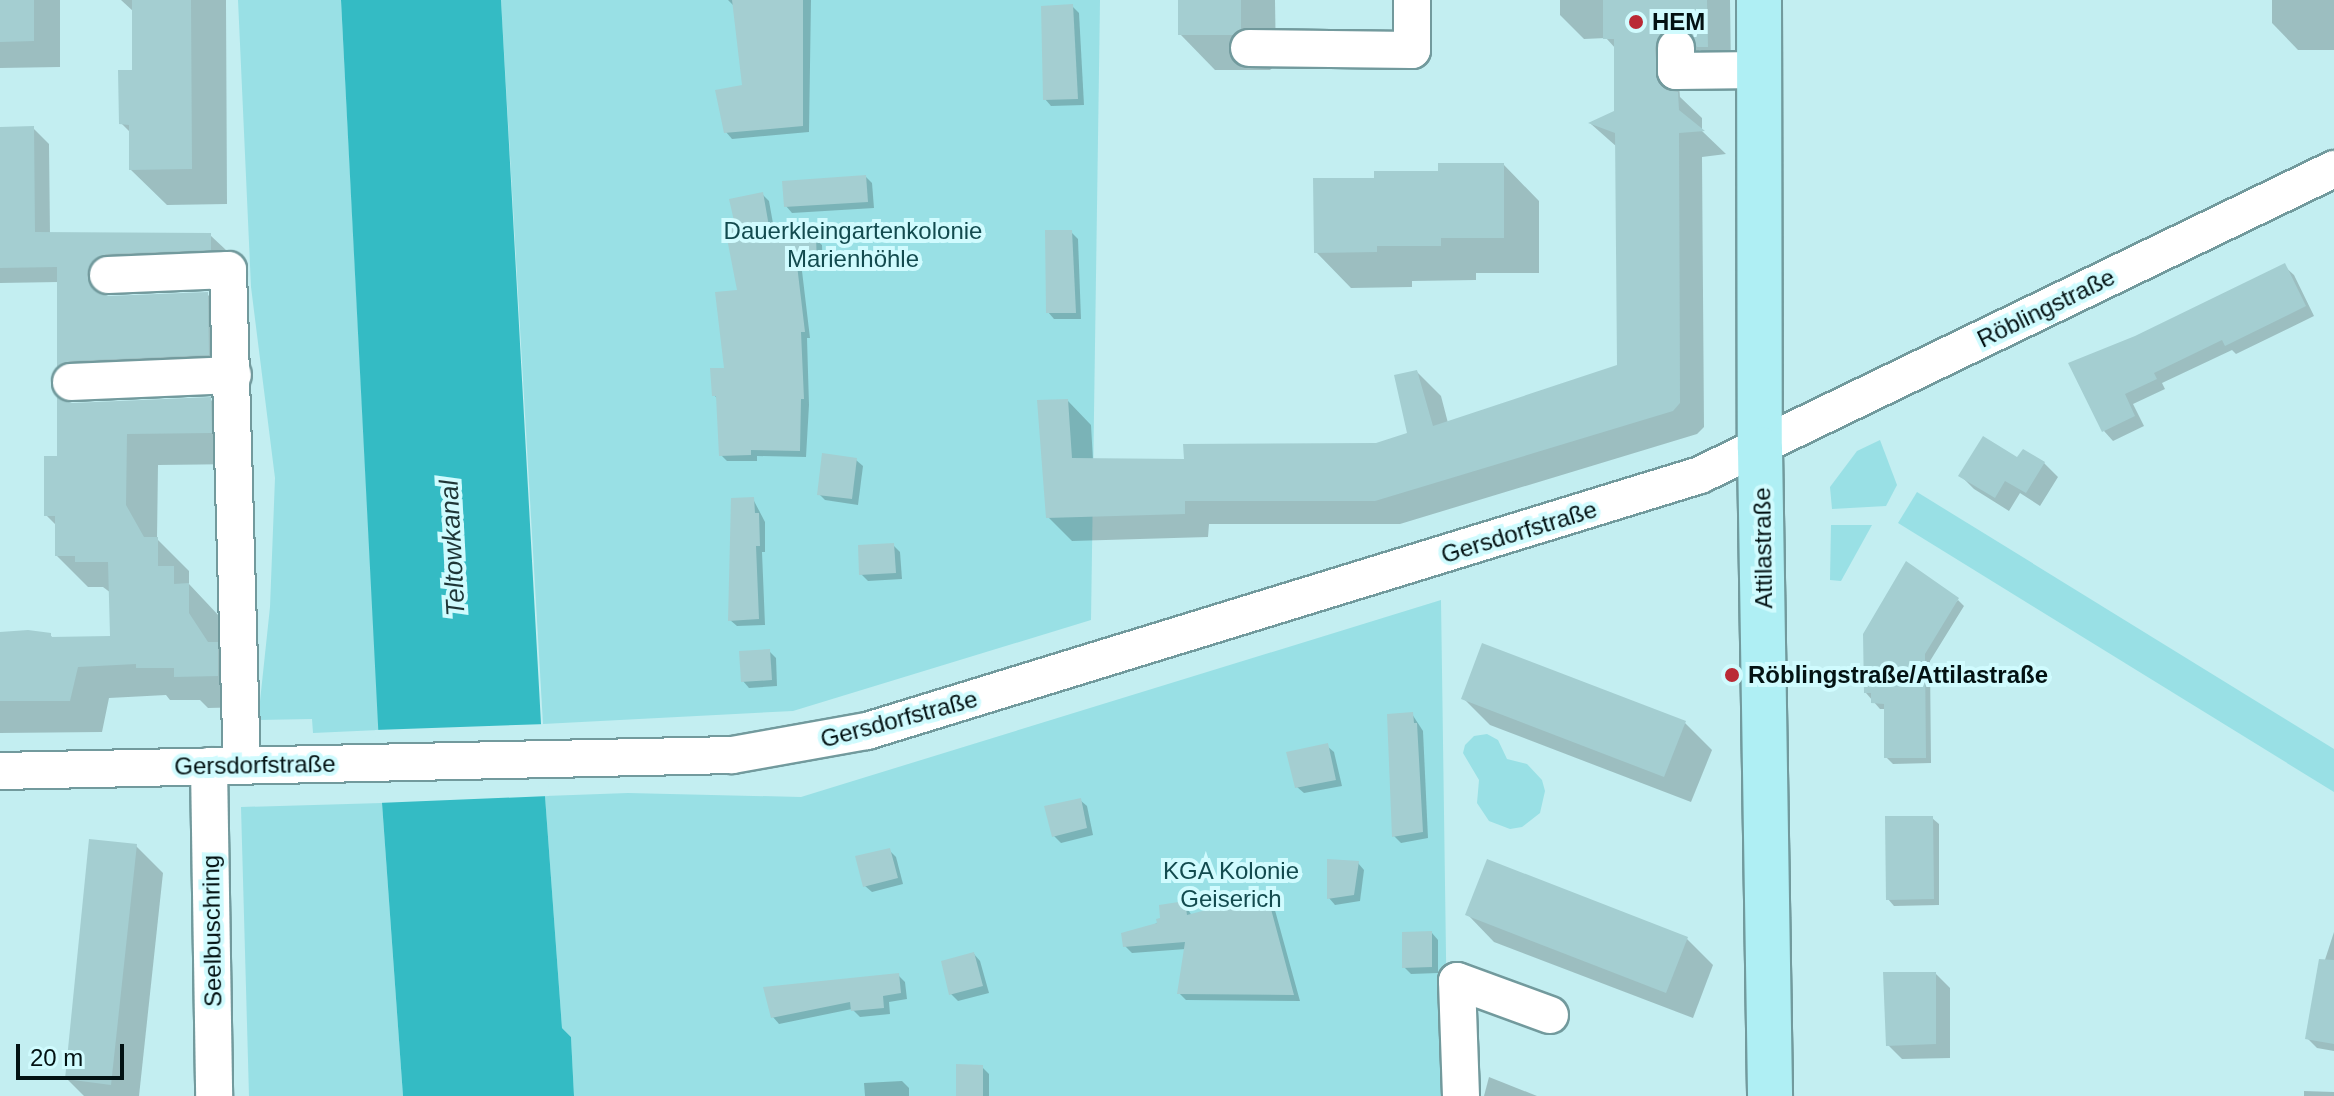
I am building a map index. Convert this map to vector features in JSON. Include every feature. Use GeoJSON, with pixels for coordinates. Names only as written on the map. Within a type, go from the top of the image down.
{"type":"FeatureCollection","features":[{"type":"Feature","properties":{"kind":"main road","name":"Attilastraße"},"geometry":{"type":"LineString","coordinates":[[1759,0],[1760,449],[1770,1096]]}},
{"type":"Feature","properties":{"kind":"street"},"geometry":{"type":"LineString","coordinates":[[1249,48],[1412,50],[1412,0]]}},
{"type":"Feature","properties":{"kind":"street"},"geometry":{"type":"LineString","coordinates":[[1676,48],[1676,71],[1759,70]]}},
{"type":"Feature","properties":{"kind":"street","name":"Röblingstraße"},"geometry":{"type":"LineString","coordinates":[[1760,449],[2334,169]]}},
{"type":"Feature","properties":{"kind":"street","name":"Seelbuschring"},"geometry":{"type":"LineString","coordinates":[[108,275],[228,270],[233,375],[226,766],[214,1096]]}},
{"type":"Feature","properties":{"kind":"street"},"geometry":{"type":"LineString","coordinates":[[71,382],[233,375]]}},
{"type":"Feature","properties":{"kind":"street","name":"Gersdorfstraße"},"geometry":{"type":"LineString","coordinates":[[0,771],[732,755],[867,731],[1636,496],[1700,475],[1760,449]]}},
{"type":"Feature","properties":{"kind":"street"},"geometry":{"type":"LineString","coordinates":[[1461,1096],[1457,981],[1550,1015]]}},
{"type":"Feature","properties":{"kind":"green space"},"geometry":{"type":"Polygon","coordinates":[[[238,0],[341,0],[379,730],[313,733],[312,719],[258,720],[270,607],[275,478],[251,287],[238,0]]]}},
{"type":"Feature","properties":{"kind":"green space","name":"Dauerkleingartenkolonie Marienhöhle"},"geometry":{"type":"Polygon","coordinates":[[[501,0],[1100,0],[1091,620],[793,711],[543,724],[501,0]]]}},
{"type":"Feature","properties":{"kind":"green space"},"geometry":{"type":"Polygon","coordinates":[[[1880,440],[1897,485],[1886,506],[1832,509],[1830,487],[1857,451],[1880,440]]]}},
{"type":"Feature","properties":{"kind":"green space"},"geometry":{"type":"Polygon","coordinates":[[[1917,492],[2334,749],[2334,792],[1898,523],[1917,492]]]}},
{"type":"Feature","properties":{"kind":"green space"},"geometry":{"type":"Polygon","coordinates":[[[1831,525],[1872,525],[1841,581],[1830,580],[1831,525]]]}},
{"type":"Feature","properties":{"kind":"green space","name":"KGA Kolonie Geiserich"},"geometry":{"type":"Polygon","coordinates":[[[1441,600],[1448,1096],[574,1096],[571,1037],[562,1028],[545,796],[628,793],[801,797],[1441,600]]]}},
{"type":"Feature","properties":{"kind":"green space"},"geometry":{"type":"Polygon","coordinates":[[[1487,734],[1498,740],[1507,759],[1527,764],[1542,780],[1545,791],[1540,813],[1522,827],[1510,829],[1489,821],[1477,803],[1479,780],[1463,753],[1465,745],[1474,736],[1487,734]]]}},
{"type":"Feature","properties":{"kind":"green space"},"geometry":{"type":"Polygon","coordinates":[[[382,803],[403,1096],[249,1096],[241,807],[382,803]]]}},
{"type":"Feature","properties":{"kind":"water","name":"Teltowkanal"},"geometry":{"type":"Polygon","coordinates":[[[341,0],[501,0],[545,796],[562,1028],[571,1037],[574,1096],[403,1096],[382,803],[341,0]]]}},
{"type":"Feature","properties":{"kind":"pier"},"geometry":{"type":"Polygon","coordinates":[[[547,724],[549,796],[378,803],[375,730],[547,724]]]}},
{"type":"Feature","properties":{"kind":"building"},"geometry":{"type":"Polygon","coordinates":[[[0,0],[34,0],[34,41],[0,42],[0,0]]]}},
{"type":"Feature","properties":{"kind":"building"},"geometry":{"type":"Polygon","coordinates":[[[132,0],[191,0],[192,169],[129,170],[129,125],[119,124],[118,70],[132,70],[132,0]]]}},
{"type":"Feature","properties":{"kind":"building"},"geometry":{"type":"Polygon","coordinates":[[[732,0],[803,0],[803,126],[724,133],[715,90],[742,85],[732,0]]]}},
{"type":"Feature","properties":{"kind":"building"},"geometry":{"type":"Polygon","coordinates":[[[1178,0],[1241,0],[1241,29],[1233,35],[1178,35],[1178,0]]]}},
{"type":"Feature","properties":{"kind":"building"},"geometry":{"type":"Polygon","coordinates":[[[1603,0],[1707,0],[1708,47],[1697,47],[1687,30],[1675,27],[1658,37],[1655,48],[1658,82],[1666,90],[1678,92],[1679,110],[1705,131],[1679,133],[1680,403],[1673,411],[1375,501],[1185,501],[1185,514],[1046,518],[1037,400],[1068,399],[1072,458],[1184,459],[1183,444],[1376,443],[1407,433],[1394,375],[1417,370],[1433,426],[1617,365],[1615,133],[1588,123],[1614,111],[1614,39],[1603,39],[1603,0]]]}},
{"type":"Feature","properties":{"kind":"building"},"geometry":{"type":"Polygon","coordinates":[[[1073,4],[1078,99],[1043,100],[1041,6],[1073,4]]]}},
{"type":"Feature","properties":{"kind":"building"},"geometry":{"type":"Polygon","coordinates":[[[34,126],[35,232],[211,233],[211,250],[106,254],[90,265],[87,275],[91,287],[108,296],[208,292],[209,355],[70,361],[57,367],[57,267],[0,268],[0,127],[34,126]]]}},
{"type":"Feature","properties":{"kind":"building"},"geometry":{"type":"Polygon","coordinates":[[[1438,163],[1504,163],[1504,238],[1441,238],[1441,246],[1377,246],[1377,252],[1314,253],[1313,178],[1374,178],[1374,171],[1438,171],[1438,163]]]}},
{"type":"Feature","properties":{"kind":"building"},"geometry":{"type":"Polygon","coordinates":[[[866,175],[868,202],[784,207],[782,181],[866,175]]]}},
{"type":"Feature","properties":{"kind":"building"},"geometry":{"type":"Polygon","coordinates":[[[763,192],[771,238],[816,237],[817,264],[797,265],[805,332],[801,332],[804,399],[801,399],[800,451],[751,450],[751,455],[719,456],[716,396],[712,396],[710,368],[724,368],[715,292],[737,290],[724,223],[734,221],[729,199],[763,192]]]}},
{"type":"Feature","properties":{"kind":"building"},"geometry":{"type":"Polygon","coordinates":[[[1045,230],[1072,230],[1076,313],[1046,313],[1045,230]]]}},
{"type":"Feature","properties":{"kind":"building"},"geometry":{"type":"Polygon","coordinates":[[[2285,263],[2306,306],[2225,346],[2222,340],[2154,373],[2157,379],[2125,394],[2135,416],[2102,432],[2068,363],[2135,336],[2285,263]]]}},
{"type":"Feature","properties":{"kind":"building"},"geometry":{"type":"Polygon","coordinates":[[[57,397],[72,403],[211,397],[212,433],[127,434],[126,505],[144,537],[158,537],[158,566],[174,566],[174,584],[189,583],[189,613],[208,642],[218,642],[218,676],[174,677],[174,668],[136,668],[136,664],[78,667],[70,701],[0,701],[0,632],[28,630],[51,633],[51,637],[110,636],[108,562],[75,562],[75,556],[55,556],[55,516],[44,516],[44,456],[57,456],[57,397]]]}},
{"type":"Feature","properties":{"kind":"building"},"geometry":{"type":"Polygon","coordinates":[[[1983,436],[2017,457],[2023,449],[2045,462],[2026,493],[2005,481],[1995,498],[1958,476],[1983,436]]]}},
{"type":"Feature","properties":{"kind":"building"},"geometry":{"type":"Polygon","coordinates":[[[822,453],[857,458],[852,499],[817,495],[822,453]]]}},
{"type":"Feature","properties":{"kind":"building"},"geometry":{"type":"Polygon","coordinates":[[[754,497],[755,513],[759,513],[760,546],[756,546],[759,619],[728,621],[731,498],[754,497]]]}},
{"type":"Feature","properties":{"kind":"building"},"geometry":{"type":"Polygon","coordinates":[[[894,543],[896,573],[859,575],[858,545],[894,543]]]}},
{"type":"Feature","properties":{"kind":"building"},"geometry":{"type":"Polygon","coordinates":[[[1906,561],[1959,598],[1925,654],[1926,758],[1884,758],[1884,704],[1871,703],[1871,693],[1864,693],[1863,634],[1906,561]]]}},
{"type":"Feature","properties":{"kind":"building"},"geometry":{"type":"Polygon","coordinates":[[[1482,643],[1686,721],[1664,777],[1461,699],[1482,643]]]}},
{"type":"Feature","properties":{"kind":"building"},"geometry":{"type":"Polygon","coordinates":[[[770,649],[772,680],[741,682],[739,651],[770,649]]]}},
{"type":"Feature","properties":{"kind":"building"},"geometry":{"type":"Polygon","coordinates":[[[1413,712],[1414,723],[1417,723],[1423,832],[1392,837],[1387,714],[1413,712]]]}},
{"type":"Feature","properties":{"kind":"building"},"geometry":{"type":"Polygon","coordinates":[[[1328,743],[1336,780],[1295,788],[1286,752],[1328,743]]]}},
{"type":"Feature","properties":{"kind":"building"},"geometry":{"type":"Polygon","coordinates":[[[1081,798],[1087,828],[1052,837],[1044,806],[1081,798]]]}},
{"type":"Feature","properties":{"kind":"building"},"geometry":{"type":"Polygon","coordinates":[[[1885,816],[1933,816],[1934,899],[1886,900],[1885,816]]]}},
{"type":"Feature","properties":{"kind":"building"},"geometry":{"type":"Polygon","coordinates":[[[89,839],[137,844],[111,1085],[65,1079],[89,839]]]}},
{"type":"Feature","properties":{"kind":"building"},"geometry":{"type":"Polygon","coordinates":[[[890,848],[898,878],[863,887],[855,856],[890,848]]]}},
{"type":"Feature","properties":{"kind":"building"},"geometry":{"type":"Polygon","coordinates":[[[1327,859],[1359,861],[1354,895],[1327,899],[1327,859]]]}},
{"type":"Feature","properties":{"kind":"building"},"geometry":{"type":"Polygon","coordinates":[[[1487,859],[1688,937],[1666,993],[1465,915],[1487,859]]]}},
{"type":"Feature","properties":{"kind":"building"},"geometry":{"type":"Polygon","coordinates":[[[1267,894],[1294,995],[1177,994],[1185,942],[1123,947],[1121,933],[1157,923],[1156,919],[1160,918],[1159,905],[1185,901],[1187,915],[1267,894]]]}},
{"type":"Feature","properties":{"kind":"building"},"geometry":{"type":"Polygon","coordinates":[[[1432,931],[1432,967],[1402,968],[1402,932],[1432,931]]]}},
{"type":"Feature","properties":{"kind":"building"},"geometry":{"type":"Polygon","coordinates":[[[974,952],[983,986],[949,995],[941,961],[974,952]]]}},
{"type":"Feature","properties":{"kind":"building"},"geometry":{"type":"Polygon","coordinates":[[[2319,959],[2334,960],[2334,1044],[2305,1039],[2319,959]]]}},
{"type":"Feature","properties":{"kind":"building"},"geometry":{"type":"Polygon","coordinates":[[[1883,972],[1936,972],[1936,1044],[1886,1046],[1883,972]]]}},
{"type":"Feature","properties":{"kind":"building"},"geometry":{"type":"Polygon","coordinates":[[[899,973],[901,993],[883,996],[884,1008],[851,1011],[850,1002],[771,1018],[763,987],[899,973]]]}},
{"type":"Feature","properties":{"kind":"building"},"geometry":{"type":"Polygon","coordinates":[[[956,1064],[983,1065],[983,1096],[956,1096],[956,1064]]]}},
{"type":"Feature","properties":{"kind":"tunnel"},"geometry":{"type":"LineString","coordinates":[[1676,0],[1676,48]]}},
{"type":"Feature","properties":{"kind":"place","name":"HEM"},"geometry":{"type":"Point","coordinates":[1636,22]}},
{"type":"Feature","properties":{"kind":"place","name":"Röblingstraße/Attilastraße"},"geometry":{"type":"Point","coordinates":[1732,675]}}]}
